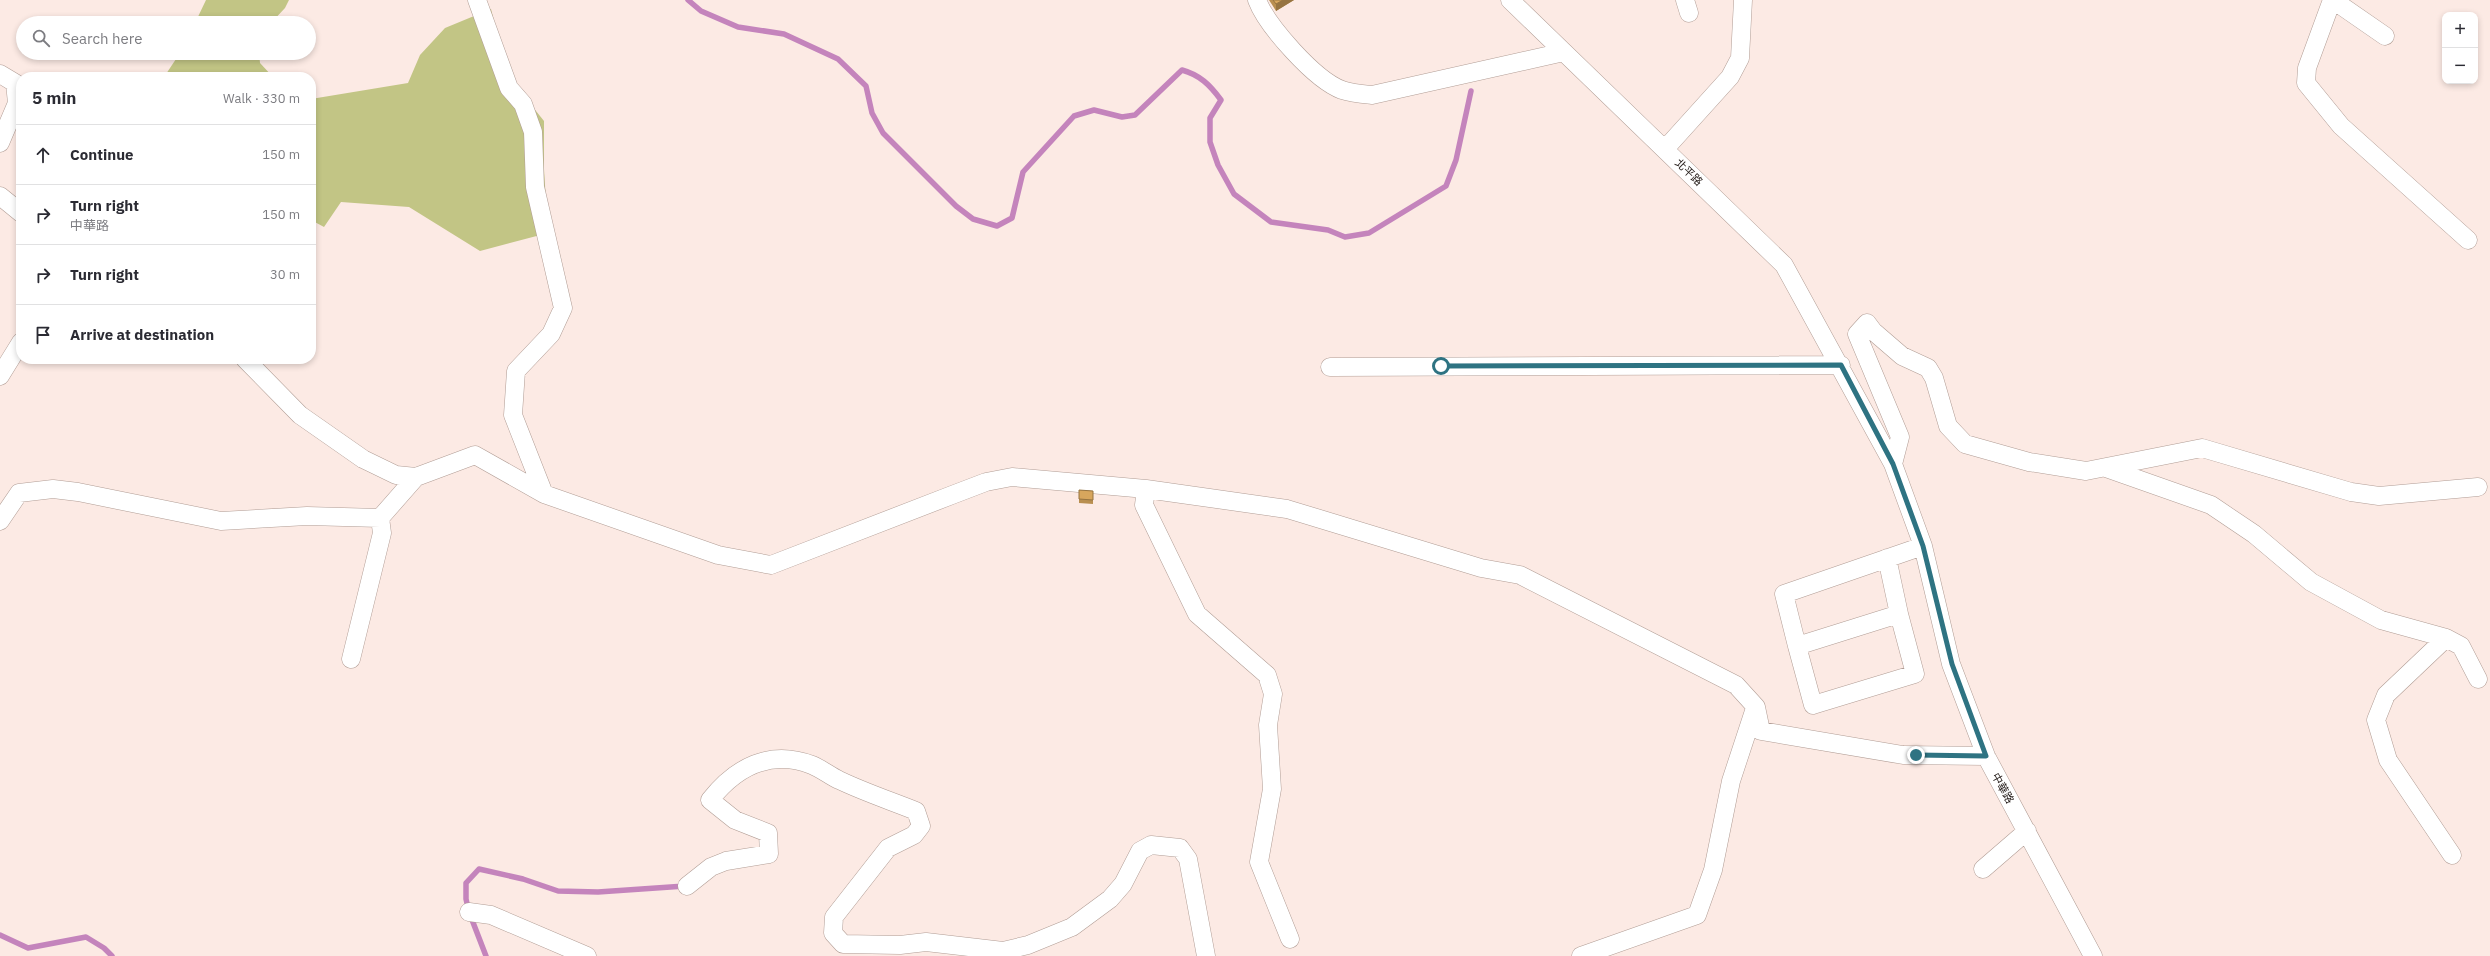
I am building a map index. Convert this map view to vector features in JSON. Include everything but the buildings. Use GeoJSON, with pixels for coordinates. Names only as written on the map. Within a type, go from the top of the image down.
{"type":"FeatureCollection","features":[{"type":"Feature","properties":{"kind":"street"},"geometry":{"type":"LineString","coordinates":[[477,0],[509,88],[524,104],[533,132],[535,187],[564,308],[551,334],[516,371],[513,415],[544,494]]}},
{"type":"Feature","properties":{"kind":"street"},"geometry":{"type":"LineString","coordinates":[[1257,0],[1263,15],[1298,55],[1324,80],[1342,90],[1372,95],[1564,52]]}},
{"type":"Feature","properties":{"kind":"street","name":"北平路"},"geometry":{"type":"LineString","coordinates":[[1510,0],[1784,265],[1841,365]]}},
{"type":"Feature","properties":{"kind":"street"},"geometry":{"type":"LineString","coordinates":[[1665,149],[1733,70],[1740,58],[1743,0]]}},
{"type":"Feature","properties":{"kind":"street"},"geometry":{"type":"LineString","coordinates":[[2385,36],[2333,0],[2307,68],[2306,83],[2341,126],[2468,240]]}},
{"type":"Feature","properties":{"kind":"street"},"geometry":{"type":"LineString","coordinates":[[0,74],[15,83],[16,94]]}},
{"type":"Feature","properties":{"kind":"street"},"geometry":{"type":"LineString","coordinates":[[0,143],[16,106]]}},
{"type":"Feature","properties":{"kind":"street"},"geometry":{"type":"LineString","coordinates":[[0,196],[16,209]]}},
{"type":"Feature","properties":{"kind":"street"},"geometry":{"type":"LineString","coordinates":[[1893,464],[1900,437],[1857,334],[1867,323],[1873,332],[1902,356],[1928,368],[1934,378],[1948,426],[1965,444],[2036,463],[2086,471],[2202,448],[2351,492],[2379,496],[2478,487]]}},
{"type":"Feature","properties":{"kind":"street"},"geometry":{"type":"LineString","coordinates":[[0,376],[16,350]]}},
{"type":"Feature","properties":{"kind":"street"},"geometry":{"type":"LineString","coordinates":[[249,364],[306,420],[363,459],[396,476],[416,477],[475,456],[544,494],[718,555],[771,565],[986,482],[1012,477],[1146,489],[1287,509],[1481,568],[1520,575],[1736,685],[1756,707],[1761,731],[1903,755],[1986,756]]}},
{"type":"Feature","properties":{"kind":"street"},"geometry":{"type":"LineString","coordinates":[[1330,367],[1841,365]]}},
{"type":"Feature","properties":{"kind":"street","name":"中華路"},"geometry":{"type":"LineString","coordinates":[[1841,365],[1893,464],[1923,546],[1952,664],[1986,756],[2093,956]]}},
{"type":"Feature","properties":{"kind":"street"},"geometry":{"type":"LineString","coordinates":[[2106,468],[2211,504],[2254,534],[2310,582],[2381,620],[2446,638],[2461,646],[2478,679]]}},
{"type":"Feature","properties":{"kind":"street"},"geometry":{"type":"LineString","coordinates":[[351,659],[382,533],[380,518],[416,477]]}},
{"type":"Feature","properties":{"kind":"street"},"geometry":{"type":"LineString","coordinates":[[0,521],[19,493],[53,489],[221,521],[308,516],[380,518]]}},
{"type":"Feature","properties":{"kind":"street"},"geometry":{"type":"LineString","coordinates":[[1146,489],[1144,505],[1197,614],[1267,675],[1273,694],[1268,725],[1272,789],[1259,862],[1290,939]]}},
{"type":"Feature","properties":{"kind":"street"},"geometry":{"type":"LineString","coordinates":[[1887,558],[1914,674],[1813,705],[1784,594],[1887,558],[1923,546]]}},
{"type":"Feature","properties":{"kind":"street"},"geometry":{"type":"LineString","coordinates":[[1797,646],[1899,614]]}},
{"type":"Feature","properties":{"kind":"street"},"geometry":{"type":"LineString","coordinates":[[2446,638],[2386,695],[2376,720],[2388,760],[2452,855]]}},
{"type":"Feature","properties":{"kind":"street"},"geometry":{"type":"LineString","coordinates":[[1581,956],[1697,915],[1713,870],[1731,781],[1756,707]]}},
{"type":"Feature","properties":{"kind":"street"},"geometry":{"type":"LineString","coordinates":[[687,886],[711,867],[726,861],[768,854],[768,833],[735,820],[710,800],[723,784],[747,767],[762,761],[786,759],[812,765],[839,780],[916,812],[921,826],[914,835],[888,848],[834,918],[833,933],[843,944],[900,945],[926,942],[1003,951],[1028,945],[1072,927],[1110,899],[1123,884],[1140,851],[1151,844],[1180,848],[1188,859],[1206,956]]}},
{"type":"Feature","properties":{"kind":"street"},"geometry":{"type":"LineString","coordinates":[[1983,869],[2027,831]]}},
{"type":"Feature","properties":{"kind":"street"},"geometry":{"type":"LineString","coordinates":[[469,912],[491,915],[587,956]]}},
{"type":"Feature","properties":{"kind":"green space"},"geometry":{"type":"Polygon","coordinates":[[[206,0],[289,0],[285,8],[278,16],[198,16],[206,0]]]}},
{"type":"Feature","properties":{"kind":"green space"},"geometry":{"type":"Polygon","coordinates":[[[491,9],[501,49],[516,86],[544,121],[544,169],[548,233],[480,251],[409,207],[341,202],[324,227],[316,223],[316,98],[408,83],[420,55],[445,28],[491,9]]]}},
{"type":"Feature","properties":{"kind":"green space"},"geometry":{"type":"Polygon","coordinates":[[[175,60],[260,60],[260,63],[268,72],[167,72],[175,60]]]}},
{"type":"Feature","properties":{"kind":"waterway"},"geometry":{"type":"LineString","coordinates":[[688,0],[701,11],[738,27],[784,34],[838,59],[866,86],[872,113],[883,133],[956,206],[973,219],[997,226],[1012,218],[1023,172],[1074,116],[1094,110],[1122,117],[1135,115],[1182,70],[1204,81],[1221,100],[1210,118],[1210,142],[1218,165],[1234,194],[1271,222],[1328,230],[1345,237],[1369,233],[1446,186],[1456,160],[1471,91]]}},
{"type":"Feature","properties":{"kind":"waterway"},"geometry":{"type":"LineString","coordinates":[[486,956],[469,912],[466,899],[466,883],[479,869],[523,879],[558,891],[598,892],[685,886]]}},
{"type":"Feature","properties":{"kind":"waterway"},"geometry":{"type":"LineString","coordinates":[[0,935],[28,948],[86,937],[104,948],[112,956]]}},
{"type":"Feature","properties":{"kind":"route"},"geometry":{"type":"LineString","coordinates":[[1441,366],[1841,365],[1893,464],[1923,546],[1952,664],[1986,756],[1942,754],[1916,755]]}}]}
